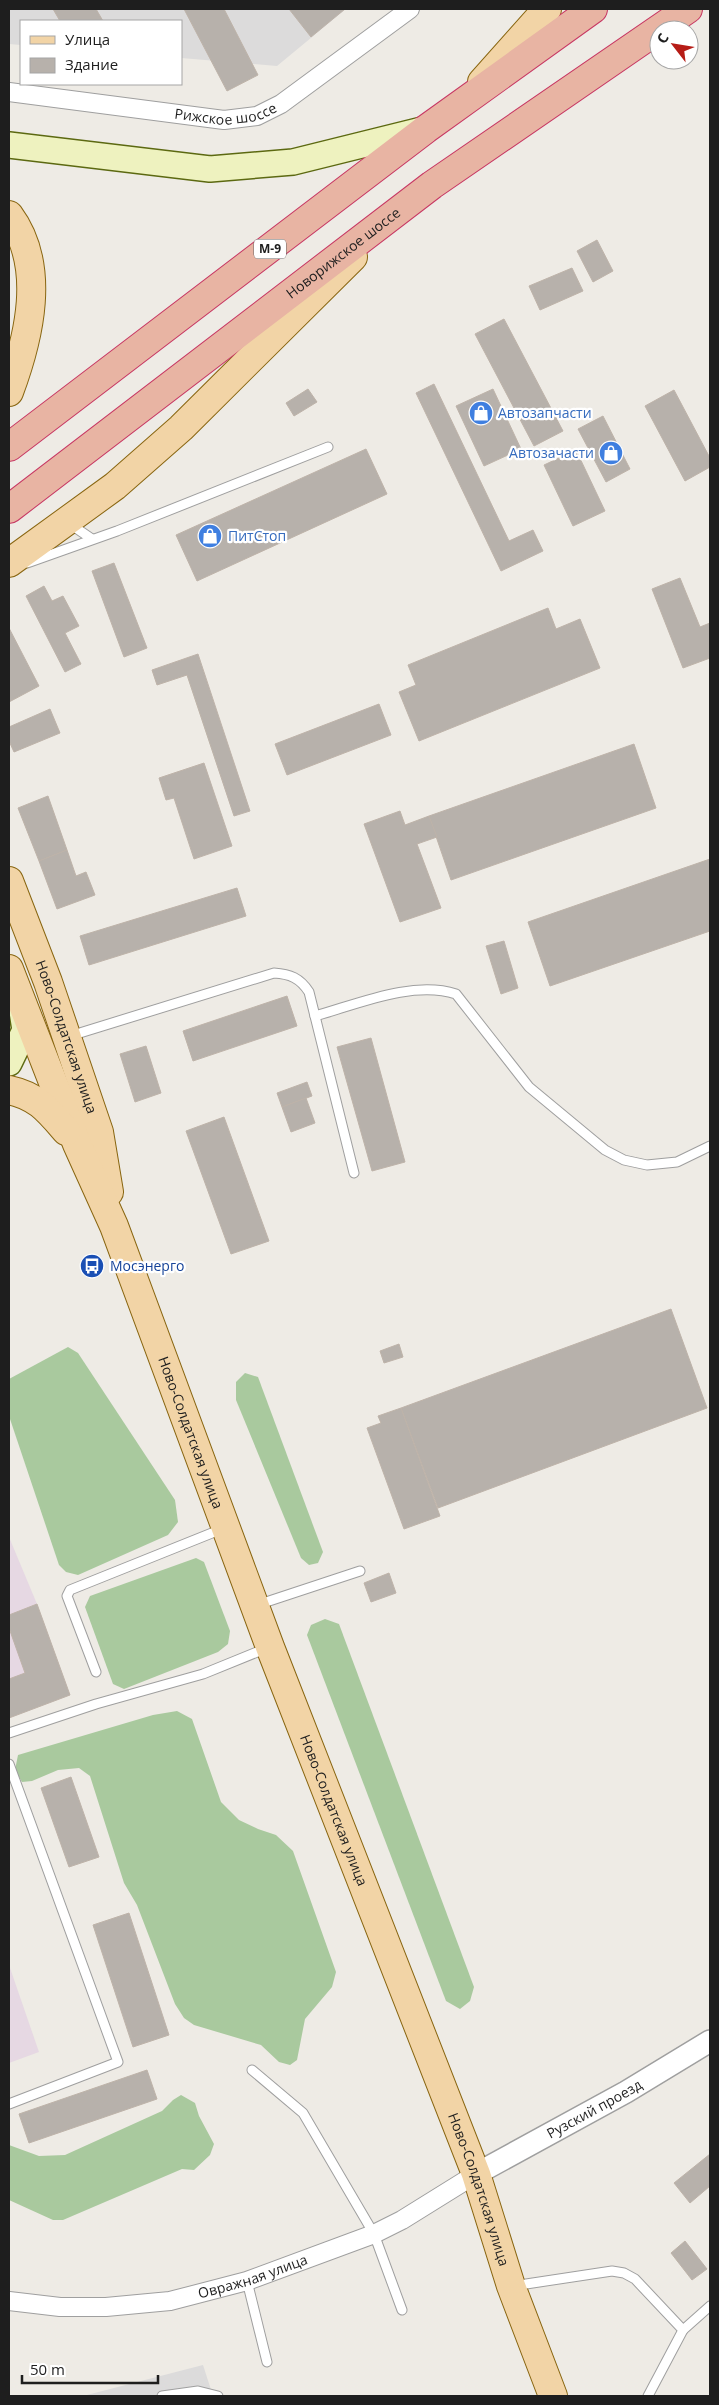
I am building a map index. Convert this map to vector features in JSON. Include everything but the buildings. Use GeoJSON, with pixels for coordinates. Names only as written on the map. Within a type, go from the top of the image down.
{"type":"FeatureCollection","features":[{"type":"Feature","properties":{"kind":"highway","name":"М-9"},"geometry":{"type":"LineString","coordinates":[[9,447],[426,130],[593,9]]}},
{"type":"Feature","properties":{"kind":"highway","name":"Новорижское шоссе"},"geometry":{"type":"LineString","coordinates":[[9,509],[432,185],[688,9]]}},
{"type":"Feature","properties":{"kind":"main road"},"geometry":{"type":"LineString","coordinates":[[462,104],[547,9]]}},
{"type":"Feature","properties":{"kind":"main road","name":"М-9"},"geometry":{"type":"LineString","coordinates":[[9,146],[210,169],[293,162],[426,130]]}},
{"type":"Feature","properties":{"kind":"main road"},"geometry":{"type":"LineString","coordinates":[[9,563],[115,486],[182,428],[367,243],[432,185]]}},
{"type":"Feature","properties":{"kind":"main road"},"geometry":{"type":"LineString","coordinates":[[9,215],[16,224],[27,258],[31,288],[30,318],[23,353],[9,392]]}},
{"type":"Feature","properties":{"kind":"main road","name":"Ново-Солдатская улица"},"geometry":{"type":"LineString","coordinates":[[9,881],[48,982],[99,1132],[114,1226]]}},
{"type":"Feature","properties":{"kind":"main road","name":"Ново-Солдатская улица"},"geometry":{"type":"LineString","coordinates":[[9,969],[77,1144],[114,1226],[270,1647],[476,2174],[511,2286],[553,2396]]}},
{"type":"Feature","properties":{"kind":"main road"},"geometry":{"type":"LineString","coordinates":[[9,1062],[16,1053],[25,1030],[20,998]]}},
{"type":"Feature","properties":{"kind":"main road"},"geometry":{"type":"LineString","coordinates":[[9,1090],[27,1094],[48,1110],[77,1144]]}},
{"type":"Feature","properties":{"kind":"street","name":"Рижское шоссе"},"geometry":{"type":"LineString","coordinates":[[9,92],[224,120],[257,116],[281,104],[410,9]]}},
{"type":"Feature","properties":{"kind":"street","name":"Рузский проезд"},"geometry":{"type":"LineString","coordinates":[[476,2174],[626,2092],[710,2041]]}},
{"type":"Feature","properties":{"kind":"street","name":"Овражная улица"},"geometry":{"type":"LineString","coordinates":[[9,2301],[60,2307],[106,2307],[170,2301],[246,2281],[374,2234],[402,2220],[476,2174]]}},
{"type":"Feature","properties":{"kind":"lane"},"geometry":{"type":"LineString","coordinates":[[9,570],[328,447]]}},
{"type":"Feature","properties":{"kind":"lane"},"geometry":{"type":"LineString","coordinates":[[66,522],[92,539]]}},
{"type":"Feature","properties":{"kind":"lane"},"geometry":{"type":"LineString","coordinates":[[67,1037],[274,973],[288,974],[302,982],[309,992],[354,1173]]}},
{"type":"Feature","properties":{"kind":"lane"},"geometry":{"type":"LineString","coordinates":[[315,1016],[416,988],[440,988],[456,994],[529,1087],[605,1150],[624,1160],[648,1165],[677,1162],[710,1146]]}},
{"type":"Feature","properties":{"kind":"lane"},"geometry":{"type":"LineString","coordinates":[[96,1672],[67,1596],[70,1590],[226,1528]]}},
{"type":"Feature","properties":{"kind":"lane"},"geometry":{"type":"LineString","coordinates":[[255,1606],[360,1571]]}},
{"type":"Feature","properties":{"kind":"lane"},"geometry":{"type":"LineString","coordinates":[[9,1733],[96,1704],[203,1674],[270,1647]]}},
{"type":"Feature","properties":{"kind":"lane"},"geometry":{"type":"LineString","coordinates":[[9,1764],[118,2062],[9,2104]]}},
{"type":"Feature","properties":{"kind":"lane"},"geometry":{"type":"LineString","coordinates":[[252,2070],[303,2113],[374,2234],[402,2310]]}},
{"type":"Feature","properties":{"kind":"lane"},"geometry":{"type":"LineString","coordinates":[[511,2286],[612,2271],[624,2272],[635,2279],[683,2330]]}},
{"type":"Feature","properties":{"kind":"lane"},"geometry":{"type":"LineString","coordinates":[[246,2281],[267,2362]]}},
{"type":"Feature","properties":{"kind":"lane"},"geometry":{"type":"LineString","coordinates":[[648,2396],[683,2330],[710,2306]]}},
{"type":"Feature","properties":{"kind":"lane"},"geometry":{"type":"LineString","coordinates":[[162,2396],[198,2391],[218,2396]]}},
{"type":"Feature","properties":{"kind":"shaded area"},"geometry":{"type":"Polygon","coordinates":[[[9,9],[346,9],[277,66],[182,58],[182,20],[20,20],[20,45],[9,44],[9,9]]]}},
{"type":"Feature","properties":{"kind":"shaded area"},"geometry":{"type":"Polygon","coordinates":[[[9,1537],[37,1604],[70,1695],[9,1718],[9,1537]]]}},
{"type":"Feature","properties":{"kind":"shaded area"},"geometry":{"type":"Polygon","coordinates":[[[9,1965],[39,2052],[9,2063],[9,1965]]]}},
{"type":"Feature","properties":{"kind":"shaded area"},"geometry":{"type":"Polygon","coordinates":[[[203,2365],[213,2396],[83,2396],[203,2365]]]}},
{"type":"Feature","properties":{"kind":"green space"},"geometry":{"type":"Polygon","coordinates":[[[68,1347],[78,1353],[175,1500],[178,1522],[168,1535],[78,1575],[66,1572],[59,1565],[9,1416],[9,1379],[68,1347]]]}},
{"type":"Feature","properties":{"kind":"green space"},"geometry":{"type":"Polygon","coordinates":[[[245,1373],[258,1377],[323,1552],[318,1563],[309,1565],[301,1558],[236,1400],[236,1382],[245,1373]]]}},
{"type":"Feature","properties":{"kind":"green space"},"geometry":{"type":"Polygon","coordinates":[[[196,1558],[204,1562],[230,1631],[228,1644],[218,1652],[124,1689],[113,1684],[85,1607],[90,1596],[196,1558]]]}},
{"type":"Feature","properties":{"kind":"green space"},"geometry":{"type":"Polygon","coordinates":[[[325,1619],[339,1624],[474,1987],[470,2001],[460,2009],[446,2001],[307,1635],[311,1625],[325,1619]]]}},
{"type":"Feature","properties":{"kind":"green space"},"geometry":{"type":"Polygon","coordinates":[[[177,1711],[192,1719],[221,1802],[239,1820],[276,1835],[293,1851],[336,1972],[332,1987],[305,2019],[297,2060],[290,2065],[279,2062],[261,2045],[194,2025],[184,2018],[175,2004],[137,1905],[124,1883],[90,1776],[79,1768],[58,1770],[32,1781],[22,1782],[15,1770],[18,1755],[153,1715],[177,1711]]]}},
{"type":"Feature","properties":{"kind":"green space"},"geometry":{"type":"Polygon","coordinates":[[[181,2095],[195,2103],[199,2116],[214,2144],[210,2155],[194,2170],[182,2169],[63,2220],[53,2220],[9,2200],[9,2145],[39,2156],[65,2155],[162,2111],[181,2095]]]}},
{"type":"Feature","properties":{"kind":"place","name":"Автозапчасти"},"geometry":{"type":"Point","coordinates":[481,413]}},
{"type":"Feature","properties":{"kind":"place","name":"Автозачасти"},"geometry":{"type":"Point","coordinates":[611,453]}},
{"type":"Feature","properties":{"kind":"place","name":"ПитСтоп"},"geometry":{"type":"Point","coordinates":[210,536]}},
{"type":"Feature","properties":{"kind":"place","name":"Мосэнерго"},"geometry":{"type":"Point","coordinates":[92,1266]}}]}
